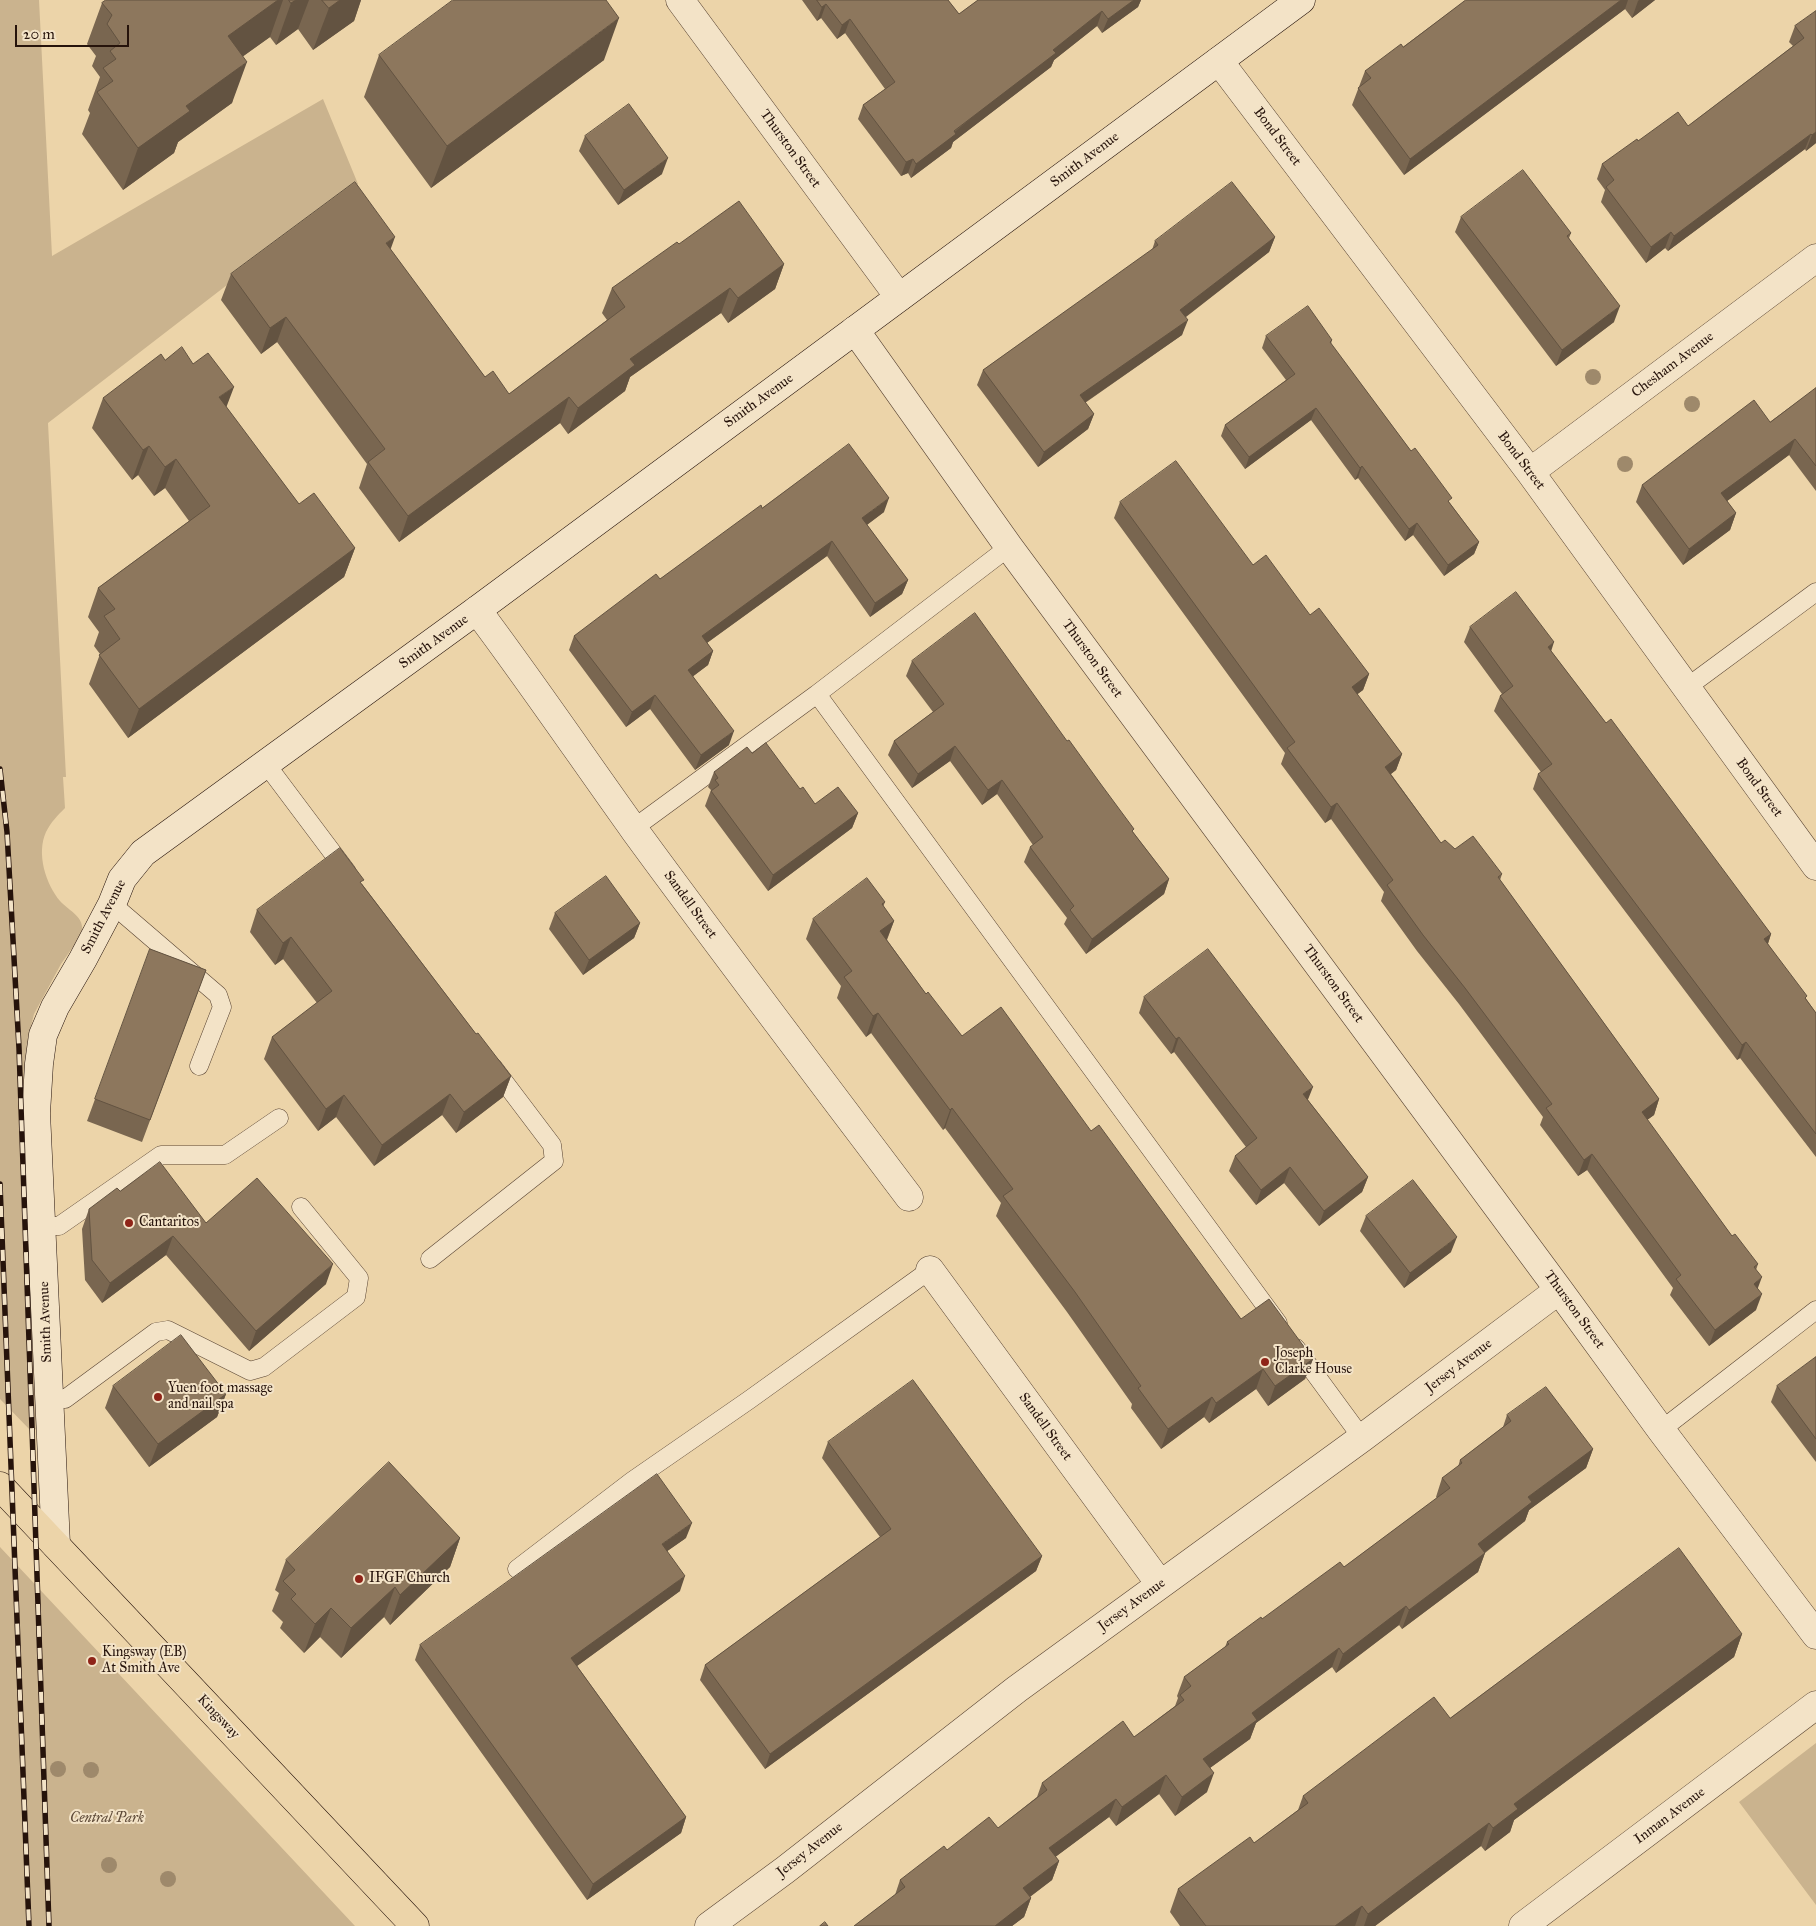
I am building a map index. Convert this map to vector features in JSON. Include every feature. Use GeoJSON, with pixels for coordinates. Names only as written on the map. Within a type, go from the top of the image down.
{"type":"FeatureCollection","features":[{"type":"Feature","properties":{"kind":"main road","name":"Kingsway"},"geometry":{"type":"LineString","coordinates":[[0,1486],[415,1926]]}},
{"type":"Feature","properties":{"kind":"street","name":"Thurston Street"},"geometry":{"type":"LineString","coordinates":[[680,0],[899,298]]}},
{"type":"Feature","properties":{"kind":"street","name":"Smith Avenue"},"geometry":{"type":"LineString","coordinates":[[56,1545],[36,1113],[39,1064],[44,1035],[55,1007],[112,904],[122,879],[143,853],[477,610],[1301,0]]}},
{"type":"Feature","properties":{"kind":"street","name":"Bond Street"},"geometry":{"type":"LineString","coordinates":[[1219,61],[1530,472],[1816,866]]}},
{"type":"Feature","properties":{"kind":"street","name":"Chesham Avenue"},"geometry":{"type":"LineString","coordinates":[[1530,472],[1816,258]]}},
{"type":"Feature","properties":{"kind":"street","name":"Thurston Street"},"geometry":{"type":"LineString","coordinates":[[855,330],[1010,547],[1560,1290],[1661,1430],[1816,1635]]}},
{"type":"Feature","properties":{"kind":"street","name":"Sandell Street"},"geometry":{"type":"LineString","coordinates":[[477,610],[736,968],[909,1197]]}},
{"type":"Feature","properties":{"kind":"street","name":"Sandell Street"},"geometry":{"type":"LineString","coordinates":[[930,1270],[1160,1584]]}},
{"type":"Feature","properties":{"kind":"street","name":"Jersey Avenue"},"geometry":{"type":"LineString","coordinates":[[709,1926],[785,1870],[1018,1689],[1362,1438],[1560,1290]]}},
{"type":"Feature","properties":{"kind":"street","name":"Inman Avenue"},"geometry":{"type":"LineString","coordinates":[[1523,1926],[1816,1705]]}},
{"type":"Feature","properties":{"kind":"lane"},"geometry":{"type":"LineString","coordinates":[[634,828],[817,694],[1010,547]]}},
{"type":"Feature","properties":{"kind":"lane"},"geometry":{"type":"LineString","coordinates":[[1686,688],[1816,592]]}},
{"type":"Feature","properties":{"kind":"lane"},"geometry":{"type":"LineString","coordinates":[[817,694],[1362,1438]]}},
{"type":"Feature","properties":{"kind":"lane"},"geometry":{"type":"LineString","coordinates":[[266,764],[355,883]]}},
{"type":"Feature","properties":{"kind":"lane"},"geometry":{"type":"LineString","coordinates":[[112,904],[218,995],[222,1008],[199,1066]]}},
{"type":"Feature","properties":{"kind":"lane"},"geometry":{"type":"LineString","coordinates":[[430,1258],[554,1161],[552,1145],[480,1050]]}},
{"type":"Feature","properties":{"kind":"lane"},"geometry":{"type":"LineString","coordinates":[[42,1226],[58,1226],[161,1155],[225,1155],[279,1118]]}},
{"type":"Feature","properties":{"kind":"lane"},"geometry":{"type":"LineString","coordinates":[[49,1397],[66,1399],[156,1332],[168,1330],[250,1371],[264,1367],[356,1297],[359,1278],[301,1207]]}},
{"type":"Feature","properties":{"kind":"lane"},"geometry":{"type":"LineString","coordinates":[[517,1569],[632,1481],[749,1400],[930,1270]]}},
{"type":"Feature","properties":{"kind":"lane"},"geometry":{"type":"LineString","coordinates":[[1661,1430],[1816,1310]]}},
{"type":"Feature","properties":{"kind":"green space"},"geometry":{"type":"Polygon","coordinates":[[[0,0],[39,0],[52,256],[323,99],[358,184],[48,423],[66,777],[63,777],[65,808],[52,822],[46,832],[43,841],[42,859],[50,886],[60,901],[79,919],[82,934],[61,964],[34,1014],[28,1038],[36,1429],[32,1432],[0,1399],[0,0]]]}},
{"type":"Feature","properties":{"kind":"green space","name":"Central Park"},"geometry":{"type":"Polygon","coordinates":[[[0,1547],[355,1926],[0,1926],[0,1547]]]}},
{"type":"Feature","properties":{"kind":"green space"},"geometry":{"type":"Polygon","coordinates":[[[1816,1743],[1816,1905],[1739,1802],[1816,1743]]]}},
{"type":"Feature","properties":{"kind":"building"},"geometry":{"type":"Polygon","coordinates":[[[106,0],[278,0],[228,36],[247,62],[186,106],[190,111],[138,148],[97,92],[113,81],[103,68],[116,59],[110,51],[120,43],[107,24],[112,15],[102,3],[106,0]]]}},
{"type":"Feature","properties":{"kind":"building"},"geometry":{"type":"Polygon","coordinates":[[[322,0],[340,0],[329,8],[322,0]]]}},
{"type":"Feature","properties":{"kind":"building"},"geometry":{"type":"Polygon","coordinates":[[[453,0],[606,0],[619,18],[447,146],[379,55],[453,0]]]}},
{"type":"Feature","properties":{"kind":"building"},"geometry":{"type":"Polygon","coordinates":[[[817,0],[948,0],[959,14],[978,0],[1134,0],[1108,19],[1102,11],[1053,50],[1056,53],[954,131],[956,134],[916,164],[913,159],[906,162],[863,105],[895,82],[850,19],[842,25],[826,4],[822,7],[817,0]]]}},
{"type":"Feature","properties":{"kind":"building"},"geometry":{"type":"Polygon","coordinates":[[[1466,0],[1621,0],[1410,159],[1358,88],[1371,78],[1365,71],[1401,44],[1403,47],[1466,0]]]}},
{"type":"Feature","properties":{"kind":"building"},"geometry":{"type":"Polygon","coordinates":[[[1816,11],[1816,132],[1674,236],[1671,232],[1651,247],[1606,187],[1614,180],[1602,164],[1678,112],[1688,126],[1804,38],[1795,26],[1816,11]]]}},
{"type":"Feature","properties":{"kind":"building"},"geometry":{"type":"Polygon","coordinates":[[[629,104],[668,158],[624,190],[585,136],[629,104]]]}},
{"type":"Feature","properties":{"kind":"building"},"geometry":{"type":"Polygon","coordinates":[[[1523,170],[1571,233],[1567,236],[1620,306],[1562,350],[1461,217],[1523,170]]]}},
{"type":"Feature","properties":{"kind":"building"},"geometry":{"type":"Polygon","coordinates":[[[355,182],[395,237],[386,243],[485,377],[493,371],[509,394],[625,307],[612,288],[677,242],[679,244],[739,201],[784,264],[738,298],[730,288],[630,359],[635,365],[578,408],[569,397],[408,516],[368,462],[385,449],[286,317],[270,328],[231,274],[355,182]]]}},
{"type":"Feature","properties":{"kind":"building"},"geometry":{"type":"Polygon","coordinates":[[[1232,182],[1275,237],[1180,310],[1188,320],[1080,395],[1094,414],[1044,452],[983,370],[1158,245],[1155,241],[1232,182]]]}},
{"type":"Feature","properties":{"kind":"building"},"geometry":{"type":"Polygon","coordinates":[[[1308,306],[1332,340],[1330,342],[1411,451],[1415,448],[1452,498],[1448,501],[1479,542],[1448,565],[1417,523],[1409,529],[1362,466],[1360,468],[1316,408],[1249,457],[1225,425],[1295,374],[1266,336],[1308,306]]]}},
{"type":"Feature","properties":{"kind":"building"},"geometry":{"type":"Polygon","coordinates":[[[182,347],[193,364],[208,353],[234,387],[219,397],[299,504],[314,493],[355,548],[139,709],[99,655],[120,639],[104,616],[115,609],[98,588],[210,506],[176,459],[165,467],[149,446],[143,450],[103,398],[161,354],[165,360],[182,347]]]}},
{"type":"Feature","properties":{"kind":"building"},"geometry":{"type":"Polygon","coordinates":[[[1816,388],[1816,466],[1795,439],[1721,493],[1736,513],[1689,549],[1642,485],[1754,400],[1770,422],[1816,388]]]}},
{"type":"Feature","properties":{"kind":"building"},"geometry":{"type":"Polygon","coordinates":[[[849,444],[889,498],[862,518],[908,580],[875,603],[832,541],[702,636],[713,651],[688,670],[734,731],[701,755],[655,695],[632,712],[574,636],[656,574],[660,579],[761,505],[762,508],[849,444]]]}},
{"type":"Feature","properties":{"kind":"building"},"geometry":{"type":"Polygon","coordinates":[[[1176,461],[1253,565],[1266,555],[1310,615],[1319,608],[1369,674],[1352,687],[1402,754],[1385,767],[1441,843],[1445,840],[1455,849],[1473,836],[1502,874],[1498,877],[1659,1099],[1642,1112],[1732,1236],[1735,1234],[1758,1264],[1754,1267],[1762,1277],[1754,1284],[1762,1294],[1715,1330],[1676,1279],[1681,1275],[1592,1154],[1584,1160],[1546,1108],[1552,1104],[1387,885],[1393,880],[1337,803],[1331,807],[1287,748],[1295,742],[1120,502],[1176,461]]]}},
{"type":"Feature","properties":{"kind":"building"},"geometry":{"type":"Polygon","coordinates":[[[1516,592],[1554,642],[1548,647],[1606,723],[1611,719],[1771,934],[1764,939],[1807,996],[1805,998],[1816,1013],[1816,1134],[1746,1042],[1742,1045],[1538,774],[1552,764],[1500,696],[1513,686],[1470,627],[1516,592]]]}},
{"type":"Feature","properties":{"kind":"building"},"geometry":{"type":"Polygon","coordinates":[[[975,613],[1067,741],[1069,740],[1134,829],[1132,831],[1169,879],[1092,939],[1070,910],[1074,906],[1030,847],[1043,837],[1002,780],[988,790],[955,746],[918,774],[894,741],[944,704],[912,661],[975,613]]]}},
{"type":"Feature","properties":{"kind":"building"},"geometry":{"type":"Polygon","coordinates":[[[766,743],[800,789],[803,787],[815,804],[838,787],[858,813],[773,875],[711,791],[719,785],[715,780],[718,778],[714,772],[747,747],[752,753],[766,743]]]}},
{"type":"Feature","properties":{"kind":"building"},"geometry":{"type":"Polygon","coordinates":[[[340,848],[364,880],[360,882],[476,1034],[478,1033],[511,1076],[464,1112],[450,1094],[382,1145],[344,1095],[326,1109],[272,1037],[332,991],[291,937],[283,943],[257,910],[340,848]]]}},
{"type":"Feature","properties":{"kind":"building"},"geometry":{"type":"Polygon","coordinates":[[[606,876],[640,923],[589,960],[555,913],[606,876]]]}},
{"type":"Feature","properties":{"kind":"building"},"geometry":{"type":"Polygon","coordinates":[[[867,878],[885,902],[882,904],[894,921],[880,931],[926,994],[928,992],[962,1036],[1001,1007],[1091,1131],[1099,1125],[1241,1319],[1269,1299],[1313,1359],[1275,1386],[1263,1369],[1216,1403],[1212,1397],[1168,1429],[1138,1388],[1141,1386],[1075,1292],[1003,1196],[1013,1189],[952,1108],[950,1110],[878,1013],[873,1016],[844,977],[852,971],[813,919],[867,878]]]}},
{"type":"Feature","properties":{"kind":"building"},"geometry":{"type":"Polygon","coordinates":[[[150,949],[206,970],[150,1120],[95,1099],[150,949]]]}},
{"type":"Feature","properties":{"kind":"building"},"geometry":{"type":"Polygon","coordinates":[[[1208,949],[1313,1087],[1303,1094],[1368,1177],[1324,1211],[1290,1167],[1261,1190],[1235,1156],[1257,1138],[1179,1037],[1176,1039],[1144,997],[1208,949]]]}},
{"type":"Feature","properties":{"kind":"building"},"geometry":{"type":"Polygon","coordinates":[[[160,1162],[206,1223],[257,1178],[333,1264],[256,1331],[173,1236],[110,1283],[92,1260],[89,1209],[117,1188],[120,1191],[160,1162]]]}},
{"type":"Feature","properties":{"kind":"building"},"geometry":{"type":"Polygon","coordinates":[[[1413,1180],[1457,1237],[1410,1273],[1366,1216],[1413,1180]]]}},
{"type":"Feature","properties":{"kind":"building"},"geometry":{"type":"Polygon","coordinates":[[[181,1335],[226,1394],[158,1444],[113,1386],[181,1335]]]}},
{"type":"Feature","properties":{"kind":"building"},"geometry":{"type":"Polygon","coordinates":[[[1816,1357],[1816,1439],[1777,1386],[1816,1357]]]}},
{"type":"Feature","properties":{"kind":"building"},"geometry":{"type":"Polygon","coordinates":[[[913,1380],[1042,1556],[770,1754],[705,1665],[891,1529],[828,1442],[913,1380]]]}},
{"type":"Feature","properties":{"kind":"building"},"geometry":{"type":"Polygon","coordinates":[[[1546,1387],[1593,1449],[1528,1497],[1532,1502],[1478,1544],[1485,1553],[1409,1610],[1406,1606],[1343,1654],[1339,1648],[1252,1713],[1257,1720],[1203,1759],[1214,1773],[1182,1797],[1166,1775],[1122,1807],[1116,1799],[1049,1848],[1059,1861],[1023,1888],[1031,1898],[995,1926],[854,1926],[905,1887],[900,1880],[944,1846],[947,1850],[989,1817],[998,1828],[1047,1790],[1042,1783],[1123,1721],[1134,1737],[1184,1700],[1180,1695],[1191,1686],[1184,1677],[1229,1644],[1227,1642],[1261,1617],[1262,1619],[1340,1562],[1344,1567],[1450,1488],[1442,1478],[1462,1463],[1460,1460],[1511,1421],[1507,1415],[1546,1387]]]}},
{"type":"Feature","properties":{"kind":"building"},"geometry":{"type":"Polygon","coordinates":[[[389,1462],[460,1538],[400,1595],[395,1587],[351,1628],[331,1608],[315,1624],[291,1599],[296,1594],[283,1581],[295,1570],[286,1560],[389,1462]]]}},
{"type":"Feature","properties":{"kind":"building"},"geometry":{"type":"Polygon","coordinates":[[[657,1474],[692,1523],[662,1544],[685,1576],[571,1658],[686,1817],[593,1884],[420,1645],[657,1474]]]}},
{"type":"Feature","properties":{"kind":"building"},"geometry":{"type":"Polygon","coordinates":[[[1679,1548],[1742,1634],[1514,1804],[1518,1809],[1493,1828],[1489,1823],[1368,1914],[1362,1906],[1335,1926],[1206,1926],[1178,1889],[1250,1837],[1254,1843],[1308,1803],[1303,1796],[1434,1697],[1450,1718],[1679,1548]]]}},
{"type":"Feature","properties":{"kind":"building"},"geometry":{"type":"Polygon","coordinates":[[[825,1922],[828,1926],[820,1926],[825,1922]]]}},
{"type":"Feature","properties":{"kind":"railway"},"geometry":{"type":"LineString","coordinates":[[0,769],[7,832],[19,1048],[49,1926]]}},
{"type":"Feature","properties":{"kind":"railway"},"geometry":{"type":"LineString","coordinates":[[0,1184],[29,1926]]}},
{"type":"Feature","properties":{"kind":"place","name":"Cantaritos"},"geometry":{"type":"Point","coordinates":[129,1223]}},
{"type":"Feature","properties":{"kind":"place","name":"Joseph Clarke House"},"geometry":{"type":"Point","coordinates":[1265,1362]}},
{"type":"Feature","properties":{"kind":"place","name":"Yuen foot massage and nail spa"},"geometry":{"type":"Point","coordinates":[158,1397]}},
{"type":"Feature","properties":{"kind":"place","name":"IFGF Church"},"geometry":{"type":"Point","coordinates":[359,1579]}},
{"type":"Feature","properties":{"kind":"place","name":"Kingsway (EB) At Smith Ave"},"geometry":{"type":"Point","coordinates":[92,1661]}}]}
